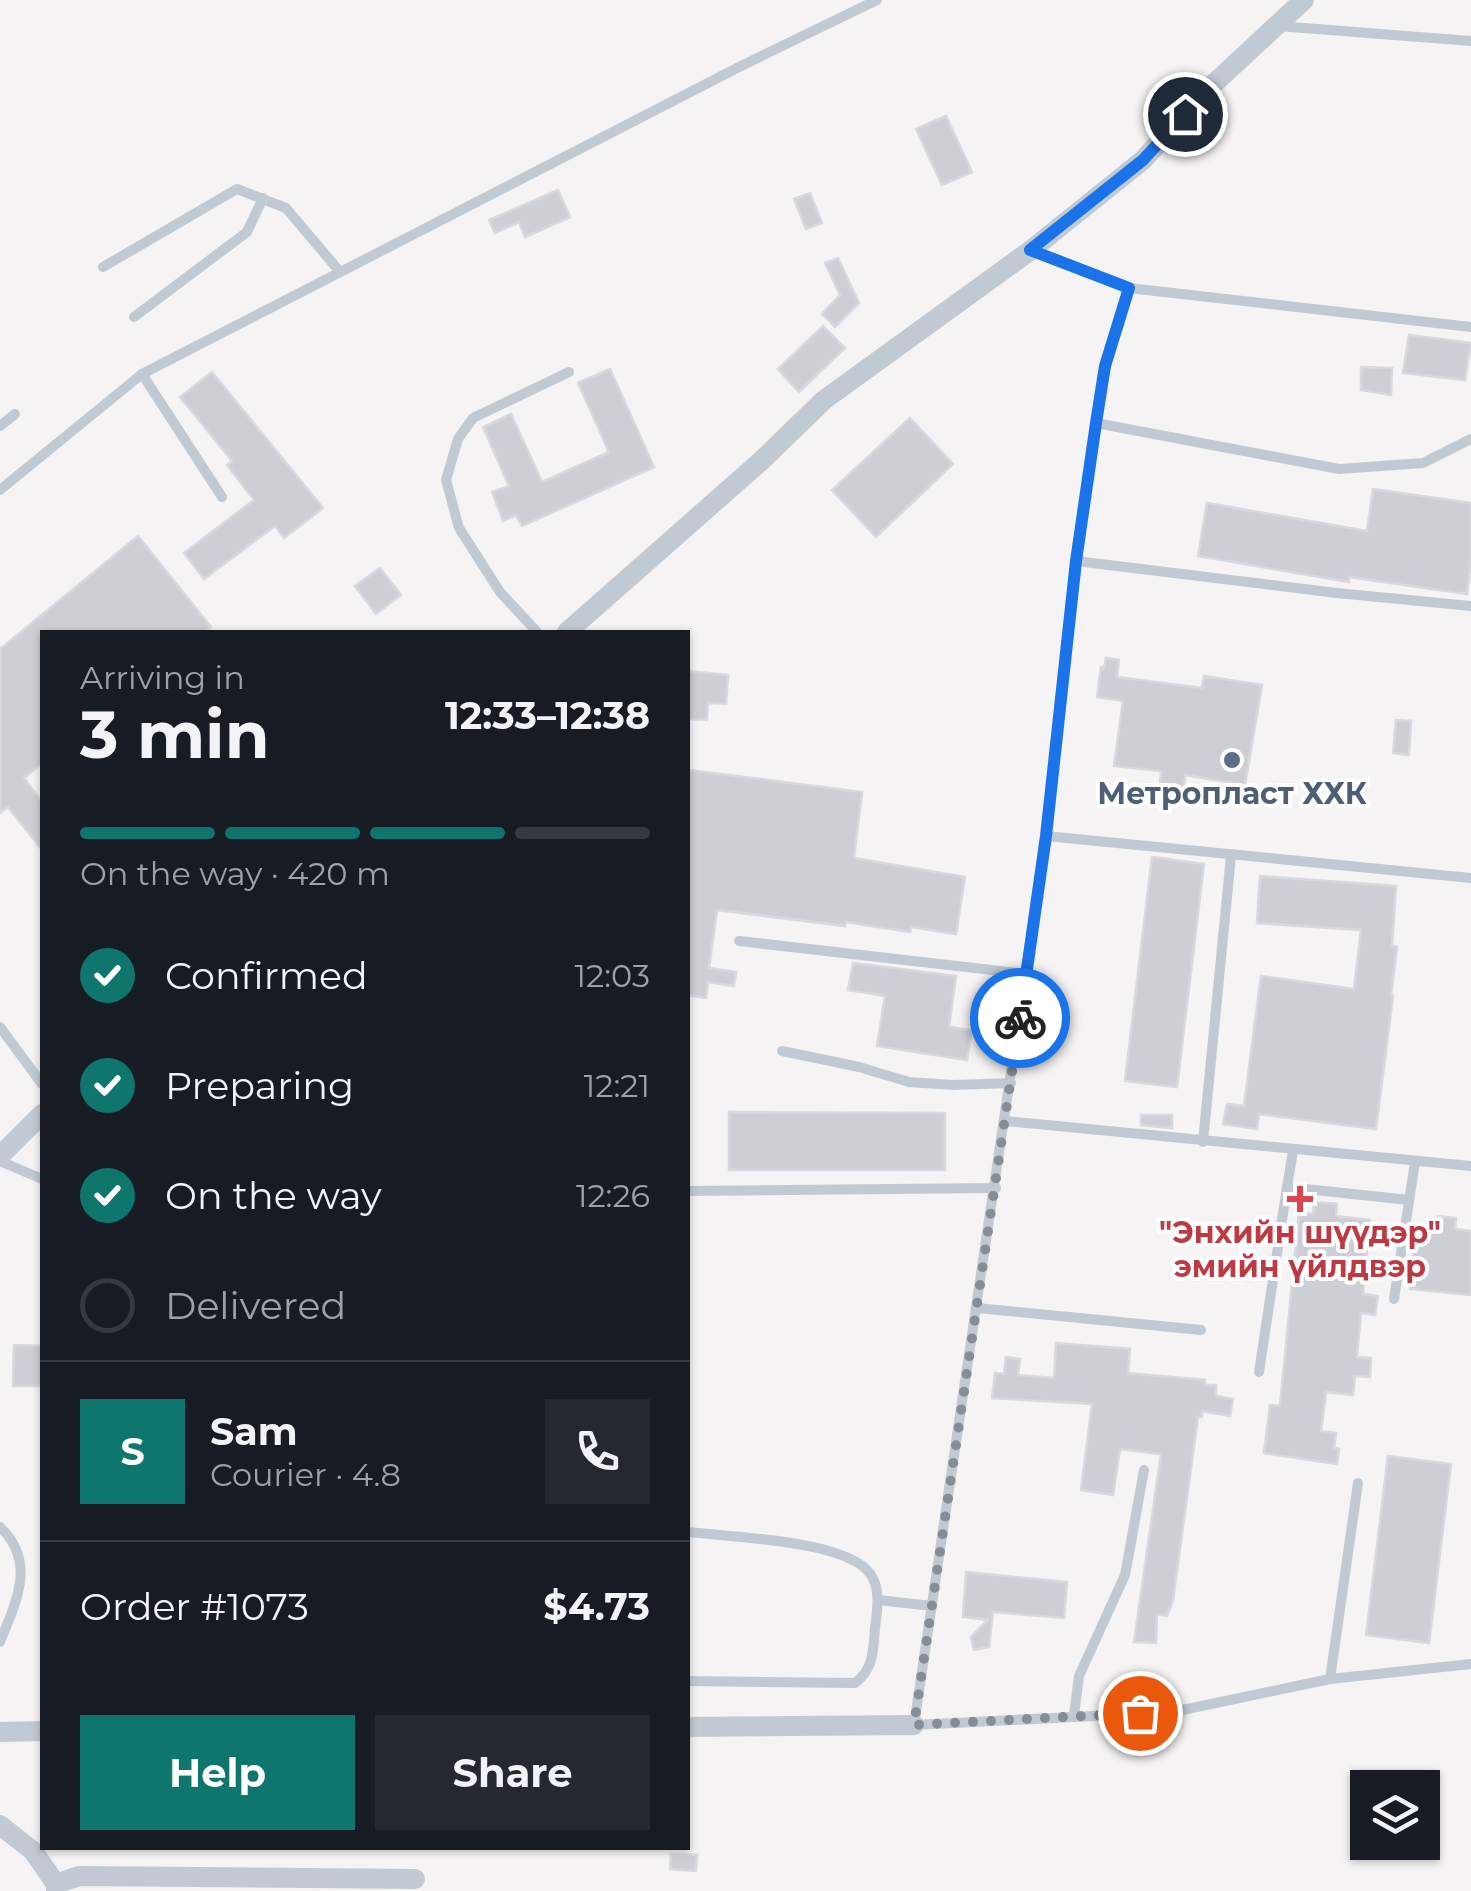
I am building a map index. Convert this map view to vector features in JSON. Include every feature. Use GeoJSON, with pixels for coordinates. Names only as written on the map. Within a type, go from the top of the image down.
{"type":"FeatureCollection","features":[{"type":"Feature","properties":{"kind":"street"},"geometry":{"type":"LineString","coordinates":[[569,630],[824,400],[1030,250],[1143,160],[1206,92],[1304,0]]}},
{"type":"Feature","properties":{"kind":"street"},"geometry":{"type":"LineString","coordinates":[[0,1158],[40,1116]]}},
{"type":"Feature","properties":{"kind":"street"},"geometry":{"type":"LineString","coordinates":[[690,1727],[914,1725]]}},
{"type":"Feature","properties":{"kind":"street"},"geometry":{"type":"LineString","coordinates":[[0,1732],[40,1731]]}},
{"type":"Feature","properties":{"kind":"street"},"geometry":{"type":"LineString","coordinates":[[0,1825],[33,1851],[56,1887],[79,1876],[414,1879]]}},
{"type":"Feature","properties":{"kind":"lane"},"geometry":{"type":"LineString","coordinates":[[0,490],[142,374],[877,0]]}},
{"type":"Feature","properties":{"kind":"lane"},"geometry":{"type":"LineString","coordinates":[[1277,26],[1471,41]]}},
{"type":"Feature","properties":{"kind":"lane"},"geometry":{"type":"LineString","coordinates":[[103,268],[237,188],[286,208],[340,272]]}},
{"type":"Feature","properties":{"kind":"lane"},"geometry":{"type":"LineString","coordinates":[[134,318],[247,232],[263,198]]}},
{"type":"Feature","properties":{"kind":"lane"},"geometry":{"type":"LineString","coordinates":[[1030,250],[1129,288],[1471,327]]}},
{"type":"Feature","properties":{"kind":"lane"},"geometry":{"type":"LineString","coordinates":[[1129,288],[1105,366],[1096,423],[1076,561],[1046,836],[914,1725],[1173,1712],[1330,1679],[1471,1664]]}},
{"type":"Feature","properties":{"kind":"lane"},"geometry":{"type":"LineString","coordinates":[[535,630],[500,592],[459,528],[446,480],[458,439],[472,418],[570,372]]}},
{"type":"Feature","properties":{"kind":"lane"},"geometry":{"type":"LineString","coordinates":[[142,374],[222,497]]}},
{"type":"Feature","properties":{"kind":"lane"},"geometry":{"type":"LineString","coordinates":[[0,426],[15,414]]}},
{"type":"Feature","properties":{"kind":"lane"},"geometry":{"type":"LineString","coordinates":[[1096,423],[1339,470],[1423,462],[1471,439]]}},
{"type":"Feature","properties":{"kind":"lane"},"geometry":{"type":"LineString","coordinates":[[1076,561],[1337,594],[1471,606]]}},
{"type":"Feature","properties":{"kind":"lane"},"geometry":{"type":"LineString","coordinates":[[1046,836],[1471,878]]}},
{"type":"Feature","properties":{"kind":"lane"},"geometry":{"type":"LineString","coordinates":[[1202,1142],[1231,856]]}},
{"type":"Feature","properties":{"kind":"lane"},"geometry":{"type":"LineString","coordinates":[[740,941],[1026,974]]}},
{"type":"Feature","properties":{"kind":"lane"},"geometry":{"type":"LineString","coordinates":[[0,1027],[40,1081]]}},
{"type":"Feature","properties":{"kind":"lane"},"geometry":{"type":"LineString","coordinates":[[782,1051],[909,1082],[953,1086],[1011,1083]]}},
{"type":"Feature","properties":{"kind":"lane"},"geometry":{"type":"LineString","coordinates":[[1006,1120],[1471,1166]]}},
{"type":"Feature","properties":{"kind":"lane"},"geometry":{"type":"LineString","coordinates":[[1259,1372],[1292,1151]]}},
{"type":"Feature","properties":{"kind":"lane"},"geometry":{"type":"LineString","coordinates":[[0,1158],[40,1179]]}},
{"type":"Feature","properties":{"kind":"lane"},"geometry":{"type":"LineString","coordinates":[[1394,1299],[1414,1162]]}},
{"type":"Feature","properties":{"kind":"lane"},"geometry":{"type":"LineString","coordinates":[[1287,1187],[1409,1200]]}},
{"type":"Feature","properties":{"kind":"lane"},"geometry":{"type":"LineString","coordinates":[[690,1191],[996,1188]]}},
{"type":"Feature","properties":{"kind":"lane"},"geometry":{"type":"LineString","coordinates":[[978,1308],[1201,1330]]}},
{"type":"Feature","properties":{"kind":"lane"},"geometry":{"type":"LineString","coordinates":[[1074,1715],[1079,1676],[1125,1574],[1144,1470]]}},
{"type":"Feature","properties":{"kind":"lane"},"geometry":{"type":"LineString","coordinates":[[1330,1679],[1358,1483]]}},
{"type":"Feature","properties":{"kind":"lane"},"geometry":{"type":"LineString","coordinates":[[0,1528],[20,1556],[23,1580],[0,1642]]}},
{"type":"Feature","properties":{"kind":"lane"},"geometry":{"type":"LineString","coordinates":[[690,1532],[829,1548],[857,1560],[870,1572],[878,1600],[871,1663],[866,1675],[855,1682],[690,1681]]}},
{"type":"Feature","properties":{"kind":"lane"},"geometry":{"type":"LineString","coordinates":[[878,1600],[932,1606]]}},
{"type":"Feature","properties":{"kind":"building"},"geometry":{"type":"Polygon","coordinates":[[[946,116],[972,172],[942,185],[916,129],[946,116]]]}},
{"type":"Feature","properties":{"kind":"building"},"geometry":{"type":"Polygon","coordinates":[[[558,190],[570,217],[525,237],[519,222],[495,233],[489,220],[558,190]]]}},
{"type":"Feature","properties":{"kind":"building"},"geometry":{"type":"Polygon","coordinates":[[[810,193],[822,223],[806,229],[794,199],[810,193]]]}},
{"type":"Feature","properties":{"kind":"building"},"geometry":{"type":"Polygon","coordinates":[[[838,258],[859,303],[835,327],[822,314],[840,295],[825,263],[838,258]]]}},
{"type":"Feature","properties":{"kind":"building"},"geometry":{"type":"Polygon","coordinates":[[[823,326],[845,348],[799,392],[778,369],[823,326]]]}},
{"type":"Feature","properties":{"kind":"building"},"geometry":{"type":"Polygon","coordinates":[[[1409,335],[1471,343],[1465,380],[1403,373],[1409,335]]]}},
{"type":"Feature","properties":{"kind":"building"},"geometry":{"type":"Polygon","coordinates":[[[1361,367],[1392,368],[1391,395],[1361,390],[1361,367]]]}},
{"type":"Feature","properties":{"kind":"building"},"geometry":{"type":"Polygon","coordinates":[[[610,369],[654,467],[522,526],[516,515],[503,521],[492,492],[509,486],[483,427],[511,414],[542,482],[609,452],[578,383],[610,369]]]}},
{"type":"Feature","properties":{"kind":"building"},"geometry":{"type":"Polygon","coordinates":[[[212,372],[323,508],[284,538],[275,526],[204,579],[184,553],[254,500],[227,465],[232,461],[180,397],[212,372]]]}},
{"type":"Feature","properties":{"kind":"building"},"geometry":{"type":"Polygon","coordinates":[[[910,418],[953,464],[876,537],[832,490],[910,418]]]}},
{"type":"Feature","properties":{"kind":"building"},"geometry":{"type":"Polygon","coordinates":[[[1373,489],[1471,503],[1467,594],[1349,577],[1349,582],[1198,556],[1207,503],[1367,531],[1373,489]]]}},
{"type":"Feature","properties":{"kind":"building"},"geometry":{"type":"Polygon","coordinates":[[[138,536],[211,627],[40,630],[40,765],[24,778],[40,799],[40,847],[8,807],[0,813],[0,649],[138,536]]]}},
{"type":"Feature","properties":{"kind":"building"},"geometry":{"type":"Polygon","coordinates":[[[380,568],[401,595],[376,614],[355,586],[380,568]]]}},
{"type":"Feature","properties":{"kind":"building"},"geometry":{"type":"Polygon","coordinates":[[[1106,658],[1119,660],[1117,677],[1202,688],[1204,676],[1262,685],[1245,785],[1185,775],[1184,789],[1160,787],[1161,771],[1114,766],[1123,701],[1097,697],[1106,658]]]}},
{"type":"Feature","properties":{"kind":"building"},"geometry":{"type":"Polygon","coordinates":[[[690,671],[728,675],[726,704],[708,703],[707,720],[690,719],[690,671]]]}},
{"type":"Feature","properties":{"kind":"building"},"geometry":{"type":"Polygon","coordinates":[[[1396,720],[1411,721],[1409,755],[1393,753],[1396,720]]]}},
{"type":"Feature","properties":{"kind":"building"},"geometry":{"type":"Polygon","coordinates":[[[690,770],[862,792],[854,858],[965,877],[956,934],[911,927],[910,932],[846,922],[845,926],[717,910],[709,968],[736,972],[734,986],[708,982],[706,998],[690,995],[690,770]]]}},
{"type":"Feature","properties":{"kind":"building"},"geometry":{"type":"Polygon","coordinates":[[[1152,857],[1204,864],[1177,1087],[1125,1081],[1152,857]]]}},
{"type":"Feature","properties":{"kind":"building"},"geometry":{"type":"Polygon","coordinates":[[[1260,876],[1396,886],[1393,996],[1376,1129],[1259,1114],[1257,1129],[1223,1124],[1227,1104],[1244,1106],[1261,976],[1354,989],[1361,930],[1257,923],[1260,876]]]}},
{"type":"Feature","properties":{"kind":"building"},"geometry":{"type":"Polygon","coordinates":[[[853,963],[956,976],[949,1027],[972,1030],[967,1060],[877,1046],[885,996],[848,990],[853,963]]]}},
{"type":"Feature","properties":{"kind":"building"},"geometry":{"type":"Polygon","coordinates":[[[729,1112],[945,1113],[945,1170],[729,1170],[729,1112]]]}},
{"type":"Feature","properties":{"kind":"building"},"geometry":{"type":"Polygon","coordinates":[[[1141,1115],[1172,1115],[1172,1128],[1141,1125],[1141,1115]]]}},
{"type":"Feature","properties":{"kind":"building"},"geometry":{"type":"Polygon","coordinates":[[[1314,1202],[1337,1204],[1336,1216],[1370,1220],[1363,1294],[1378,1296],[1375,1315],[1361,1313],[1357,1357],[1371,1358],[1370,1377],[1355,1376],[1353,1395],[1326,1392],[1321,1431],[1336,1433],[1337,1464],[1264,1453],[1270,1405],[1280,1406],[1299,1212],[1313,1214],[1314,1202]]]}},
{"type":"Feature","properties":{"kind":"building"},"geometry":{"type":"Polygon","coordinates":[[[1438,1216],[1456,1218],[1455,1229],[1471,1231],[1471,1295],[1410,1289],[1416,1225],[1437,1227],[1438,1216]]]}},
{"type":"Feature","properties":{"kind":"building"},"geometry":{"type":"Polygon","coordinates":[[[1056,1343],[1130,1349],[1128,1373],[1205,1380],[1205,1385],[1216,1385],[1216,1396],[1233,1399],[1230,1416],[1202,1411],[1202,1417],[1198,1417],[1173,1600],[1167,1616],[1157,1614],[1156,1643],[1134,1642],[1161,1454],[1120,1449],[1113,1495],[1081,1490],[1092,1404],[992,1398],[995,1373],[1004,1374],[1006,1357],[1020,1359],[1018,1375],[1054,1378],[1056,1343]]]}},
{"type":"Feature","properties":{"kind":"building"},"geometry":{"type":"Polygon","coordinates":[[[14,1345],[40,1346],[40,1386],[13,1386],[14,1345]]]}},
{"type":"Feature","properties":{"kind":"building"},"geometry":{"type":"Polygon","coordinates":[[[1388,1456],[1451,1464],[1429,1643],[1366,1635],[1388,1456]]]}},
{"type":"Feature","properties":{"kind":"building"},"geometry":{"type":"Polygon","coordinates":[[[966,1572],[1067,1582],[1064,1618],[993,1612],[989,1647],[974,1650],[971,1637],[988,1620],[963,1617],[966,1572]]]}},
{"type":"Feature","properties":{"kind":"building"},"geometry":{"type":"Polygon","coordinates":[[[671,1854],[697,1855],[696,1871],[670,1869],[671,1854]]]}},
{"type":"Feature","properties":{"kind":"way so far"},"geometry":{"type":"LineString","coordinates":[[1020,1018],[914,1725],[1140,1713]]}},
{"type":"Feature","properties":{"kind":"place","name":"Метропласт ХХК"},"geometry":{"type":"Point","coordinates":[1232,760]}},
{"type":"Feature","properties":{"kind":"place","name":"\"Энхийн шүүдэр\" эмийн үйлдвэр"},"geometry":{"type":"Point","coordinates":[1300,1199]}},
{"type":"Feature","properties":{"kind":"route"},"geometry":{"type":"LineString","coordinates":[[1020,1018],[1096,423],[1105,366],[1129,288],[1030,250],[1143,160],[1185,114]]}}]}
